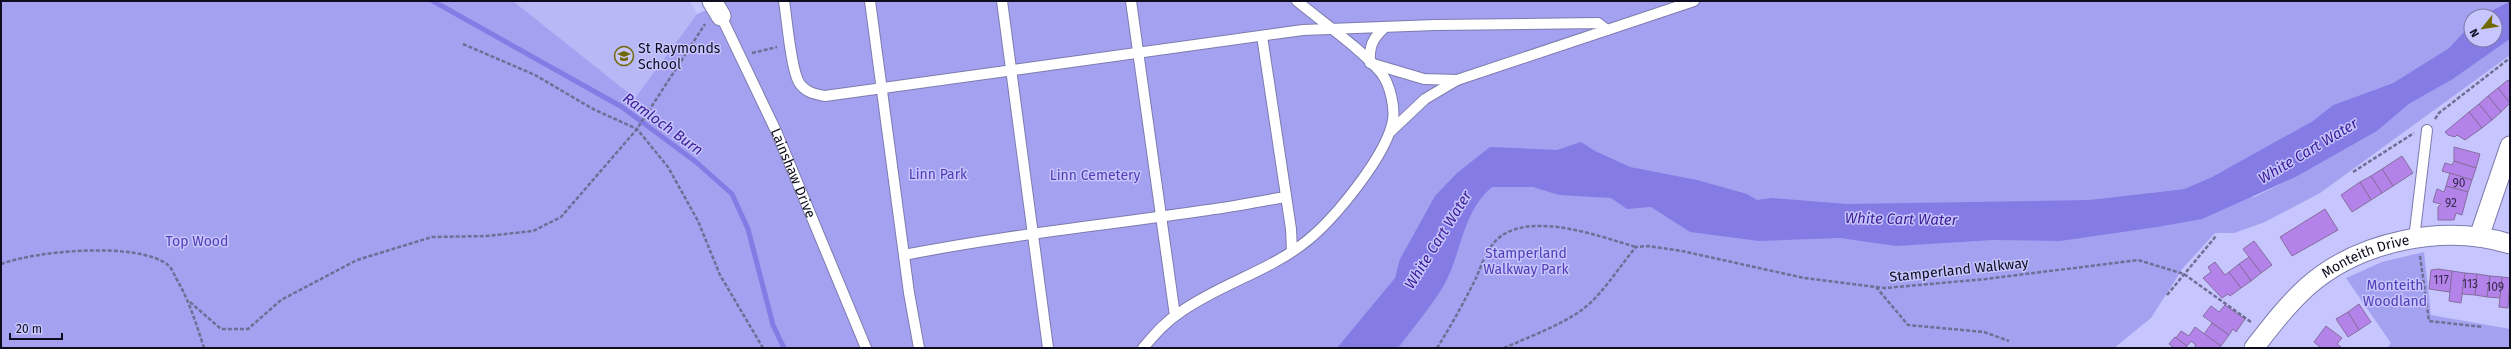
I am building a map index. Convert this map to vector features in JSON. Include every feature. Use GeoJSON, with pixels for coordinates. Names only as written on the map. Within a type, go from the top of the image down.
{"type":"FeatureCollection","features":[{"type":"Feature","properties":{"kind":"street"},"geometry":{"type":"LineString","coordinates":[[2479,237],[2510,146]]}},
{"type":"Feature","properties":{"kind":"street","name":"Monteith Drive"},"geometry":{"type":"LineString","coordinates":[[2254,348],[2284,309],[2309,285],[2341,264],[2372,249],[2441,235],[2479,237],[2510,244]]}},
{"type":"Feature","properties":{"kind":"lane"},"geometry":{"type":"LineString","coordinates":[[784,1],[794,68],[800,83],[810,93],[825,96],[1330,28],[1598,23],[1607,30]]}},
{"type":"Feature","properties":{"kind":"lane"},"geometry":{"type":"LineString","coordinates":[[870,1],[884,89],[904,255],[919,348]]}},
{"type":"Feature","properties":{"kind":"lane"},"geometry":{"type":"LineString","coordinates":[[1002,1],[1048,348]]}},
{"type":"Feature","properties":{"kind":"lane"},"geometry":{"type":"LineString","coordinates":[[1131,1],[1137,53],[1175,316]]}},
{"type":"Feature","properties":{"kind":"lane"},"geometry":{"type":"LineString","coordinates":[[1143,348],[1161,326],[1175,316],[1276,262],[1308,240],[1336,213],[1364,177],[1388,134],[1393,120],[1392,97],[1382,74],[1297,1]]}},
{"type":"Feature","properties":{"kind":"lane"},"geometry":{"type":"LineString","coordinates":[[1388,134],[1424,99],[1457,80],[1694,1]]}},
{"type":"Feature","properties":{"kind":"lane","name":"Lainshaw Drive"},"geometry":{"type":"LineString","coordinates":[[716,8],[776,131],[866,348]]}},
{"type":"Feature","properties":{"kind":"lane"},"geometry":{"type":"LineString","coordinates":[[1370,63],[1369,49],[1374,38],[1384,28]]}},
{"type":"Feature","properties":{"kind":"lane"},"geometry":{"type":"LineString","coordinates":[[1262,36],[1286,197],[1292,251]]}},
{"type":"Feature","properties":{"kind":"lane"},"geometry":{"type":"LineString","coordinates":[[1370,63],[1424,79],[1457,80]]}},
{"type":"Feature","properties":{"kind":"lane"},"geometry":{"type":"LineString","coordinates":[[2416,239],[2427,130]]}},
{"type":"Feature","properties":{"kind":"lane"},"geometry":{"type":"LineString","coordinates":[[904,255],[956,245],[1286,197]]}},
{"type":"Feature","properties":{"kind":"path"},"geometry":{"type":"LineString","coordinates":[[190,302],[220,328],[248,328],[281,300],[357,260],[432,237],[487,236],[533,231],[561,217],[637,129],[716,8]]}},
{"type":"Feature","properties":{"kind":"path"},"geometry":{"type":"LineString","coordinates":[[463,44],[535,75],[593,109],[637,129],[668,167],[698,221],[720,275],[763,348]]}},
{"type":"Feature","properties":{"kind":"path"},"geometry":{"type":"LineString","coordinates":[[740,56],[791,44]]}},
{"type":"Feature","properties":{"kind":"path"},"geometry":{"type":"LineString","coordinates":[[2353,172],[2416,132],[2427,130],[2439,114],[2510,58]]}},
{"type":"Feature","properties":{"kind":"path","name":"Stamperland Walkway"},"geometry":{"type":"LineString","coordinates":[[1437,348],[1451,326],[1490,247],[1504,235],[1531,225],[1549,224],[1636,247],[1648,246],[1682,251],[1804,278],[1885,288],[1986,279],[2138,260],[2184,274],[2265,333]]}},
{"type":"Feature","properties":{"kind":"path"},"geometry":{"type":"LineString","coordinates":[[2167,295],[2216,236]]}},
{"type":"Feature","properties":{"kind":"path"},"geometry":{"type":"LineString","coordinates":[[2416,239],[2429,320],[2483,327]]}},
{"type":"Feature","properties":{"kind":"path"},"geometry":{"type":"LineString","coordinates":[[1504,348],[1543,331],[1580,311],[1602,290],[1636,247]]}},
{"type":"Feature","properties":{"kind":"path"},"geometry":{"type":"LineString","coordinates":[[1,264],[19,257],[80,250],[143,254],[168,265],[190,302],[204,348]]}},
{"type":"Feature","properties":{"kind":"path"},"geometry":{"type":"LineString","coordinates":[[1876,286],[1908,325],[1938,329],[1984,332],[2009,341]]}},
{"type":"Feature","properties":{"kind":"shaded area","name":"St Raymonds School"},"geometry":{"type":"Polygon","coordinates":[[[513,1],[690,1],[697,14],[635,98],[513,1]]]}},
{"type":"Feature","properties":{"kind":"green space","name":"Linn Park"},"geometry":{"type":"Polygon","coordinates":[[[1,1],[513,1],[635,98],[697,14],[717,6],[720,1],[2509,1],[2496,8],[2463,8],[2463,33],[2449,48],[2393,83],[2333,105],[2314,121],[2212,177],[2184,189],[2093,200],[2254,197],[2296,177],[2377,131],[2409,104],[2453,79],[2497,48],[2503,48],[2503,44],[2510,39],[2510,55],[2320,193],[2265,222],[2234,233],[2215,233],[2183,268],[2151,318],[2114,348],[1,348],[1,1]]]}},
{"type":"Feature","properties":{"kind":"green space","name":"Monteith Woodland"},"geometry":{"type":"Polygon","coordinates":[[[2424,252],[2431,315],[2510,329],[2510,348],[2387,348],[2391,343],[2346,278],[2382,262],[2424,252]]]}},
{"type":"Feature","properties":{"kind":"water"},"geometry":{"type":"Polygon","coordinates":[[[2510,1],[2510,39],[2503,44],[2503,8],[2496,8],[2510,1]]]}},
{"type":"Feature","properties":{"kind":"water","name":"White Cart Water"},"geometry":{"type":"Polygon","coordinates":[[[2463,33],[2463,48],[2497,48],[2453,79],[2409,104],[2377,131],[2296,177],[2202,219],[2157,227],[2060,241],[1993,240],[1896,246],[1840,238],[1759,241],[1690,232],[1651,207],[1627,209],[1611,198],[1559,195],[1533,187],[1492,187],[1474,208],[1450,273],[1444,285],[1428,309],[1398,348],[1337,348],[1395,278],[1400,259],[1435,196],[1457,173],[1490,147],[1557,150],[1581,142],[1595,151],[1630,167],[1697,180],[1747,194],[1757,200],[1772,198],[1847,204],[2089,200],[2184,189],[2212,177],[2313,121],[2333,105],[2393,83],[2449,48],[2463,33]]]}},
{"type":"Feature","properties":{"kind":"building"},"geometry":{"type":"Polygon","coordinates":[[[2508,80],[2510,83],[2510,103],[2498,88],[2508,80]]]}},
{"type":"Feature","properties":{"kind":"building"},"geometry":{"type":"Polygon","coordinates":[[[2498,88],[2510,103],[2501,112],[2488,96],[2498,88]]]}},
{"type":"Feature","properties":{"kind":"building"},"geometry":{"type":"Polygon","coordinates":[[[2488,96],[2501,112],[2492,120],[2479,104],[2488,96]]]}},
{"type":"Feature","properties":{"kind":"building"},"geometry":{"type":"Polygon","coordinates":[[[2479,104],[2492,120],[2482,128],[2469,112],[2479,104]]]}},
{"type":"Feature","properties":{"kind":"building"},"geometry":{"type":"Polygon","coordinates":[[[2469,112],[2482,128],[2465,140],[2457,135],[2455,137],[2448,135],[2445,132],[2469,112]]]}},
{"type":"Feature","properties":{"kind":"building"},"geometry":{"type":"Polygon","coordinates":[[[2454,147],[2480,154],[2476,168],[2454,161],[2454,147]]]}},
{"type":"Feature","properties":{"kind":"building"},"geometry":{"type":"Polygon","coordinates":[[[2402,156],[2413,173],[2393,186],[2382,169],[2402,156]]]}},
{"type":"Feature","properties":{"kind":"building"},"geometry":{"type":"Polygon","coordinates":[[[2454,161],[2476,168],[2472,180],[2442,171],[2445,163],[2452,165],[2454,161]]]}},
{"type":"Feature","properties":{"kind":"building"},"geometry":{"type":"Polygon","coordinates":[[[2382,169],[2393,186],[2382,193],[2371,176],[2382,169]]]}},
{"type":"Feature","properties":{"kind":"building"},"geometry":{"type":"Polygon","coordinates":[[[2450,173],[2472,180],[2468,192],[2446,186],[2450,173]]]}},
{"type":"Feature","properties":{"kind":"building"},"geometry":{"type":"Polygon","coordinates":[[[2371,176],[2382,193],[2371,200],[2360,182],[2371,176]]]}},
{"type":"Feature","properties":{"kind":"building"},"geometry":{"type":"Polygon","coordinates":[[[2360,182],[2371,200],[2352,212],[2341,195],[2360,182]]]}},
{"type":"Feature","properties":{"kind":"building"},"geometry":{"type":"Polygon","coordinates":[[[2446,186],[2468,192],[2462,215],[2456,213],[2454,220],[2438,220],[2438,207],[2441,204],[2433,202],[2437,189],[2444,192],[2446,186]]]}},
{"type":"Feature","properties":{"kind":"building"},"geometry":{"type":"Polygon","coordinates":[[[2325,209],[2338,230],[2292,256],[2280,237],[2325,209]]]}},
{"type":"Feature","properties":{"kind":"building"},"geometry":{"type":"Polygon","coordinates":[[[2254,241],[2272,265],[2261,273],[2243,249],[2254,241]]]}},
{"type":"Feature","properties":{"kind":"building"},"geometry":{"type":"Polygon","coordinates":[[[2249,257],[2261,273],[2251,281],[2239,264],[2249,257]]]}},
{"type":"Feature","properties":{"kind":"building"},"geometry":{"type":"Polygon","coordinates":[[[2215,262],[2225,275],[2229,272],[2241,288],[2230,296],[2228,294],[2222,298],[2203,278],[2211,272],[2208,267],[2215,262]]]}},
{"type":"Feature","properties":{"kind":"building"},"geometry":{"type":"Polygon","coordinates":[[[2239,264],[2251,281],[2241,288],[2229,272],[2239,264]]]}},
{"type":"Feature","properties":{"kind":"building"},"geometry":{"type":"Polygon","coordinates":[[[2438,269],[2452,271],[2450,292],[2429,289],[2431,270],[2438,269]]]}},
{"type":"Feature","properties":{"kind":"building"},"geometry":{"type":"Polygon","coordinates":[[[2452,271],[2465,273],[2461,303],[2449,301],[2452,271]]]}},
{"type":"Feature","properties":{"kind":"building"},"geometry":{"type":"Polygon","coordinates":[[[2465,273],[2477,274],[2475,295],[2462,294],[2465,273]]]}},
{"type":"Feature","properties":{"kind":"building"},"geometry":{"type":"Polygon","coordinates":[[[2477,274],[2490,276],[2487,297],[2475,295],[2477,274]]]}},
{"type":"Feature","properties":{"kind":"building"},"geometry":{"type":"Polygon","coordinates":[[[2490,276],[2502,277],[2500,298],[2487,297],[2490,276]]]}},
{"type":"Feature","properties":{"kind":"building"},"geometry":{"type":"Polygon","coordinates":[[[2502,277],[2510,278],[2508,308],[2499,307],[2502,277]]]}},
{"type":"Feature","properties":{"kind":"building"},"geometry":{"type":"Polygon","coordinates":[[[2359,304],[2371,322],[2359,330],[2348,312],[2359,304]]]}},
{"type":"Feature","properties":{"kind":"building"},"geometry":{"type":"Polygon","coordinates":[[[2225,305],[2245,319],[2236,332],[2233,329],[2229,335],[2203,316],[2211,306],[2219,312],[2225,305]]]}},
{"type":"Feature","properties":{"kind":"building"},"geometry":{"type":"Polygon","coordinates":[[[2348,312],[2359,330],[2348,337],[2336,319],[2348,312]]]}},
{"type":"Feature","properties":{"kind":"building"},"geometry":{"type":"Polygon","coordinates":[[[2212,323],[2229,335],[2221,346],[2204,334],[2212,323]]]}},
{"type":"Feature","properties":{"kind":"building"},"geometry":{"type":"Polygon","coordinates":[[[2326,326],[2342,338],[2337,344],[2342,348],[2321,348],[2314,342],[2326,326]]]}},
{"type":"Feature","properties":{"kind":"building"},"geometry":{"type":"Polygon","coordinates":[[[2195,327],[2221,346],[2219,348],[2194,348],[2196,345],[2191,341],[2187,346],[2176,338],[2181,331],[2189,336],[2195,327]]]}},
{"type":"Feature","properties":{"kind":"building"},"geometry":{"type":"Polygon","coordinates":[[[2175,337],[2187,346],[2186,348],[2174,348],[2169,344],[2175,337]]]}},
{"type":"Feature","properties":{"kind":"waterway","name":"Ramloch Burn"},"geometry":{"type":"LineString","coordinates":[[433,1],[622,107],[696,162],[732,194],[748,229],[773,325],[784,348]]}},
{"type":"Feature","properties":{"kind":"place","name":"St Raymonds School"},"geometry":{"type":"Point","coordinates":[624,56]}},
{"type":"Feature","properties":{"kind":"park label","name":"Linn Cemetery"},"geometry":{"type":"Point","coordinates":[1095,175]}},
{"type":"Feature","properties":{"kind":"park label","name":"Top Wood"},"geometry":{"type":"Point","coordinates":[197,241]}},
{"type":"Feature","properties":{"kind":"park label","name":"Stamperland Walkway Park"},"geometry":{"type":"Point","coordinates":[1526,262]}}]}
